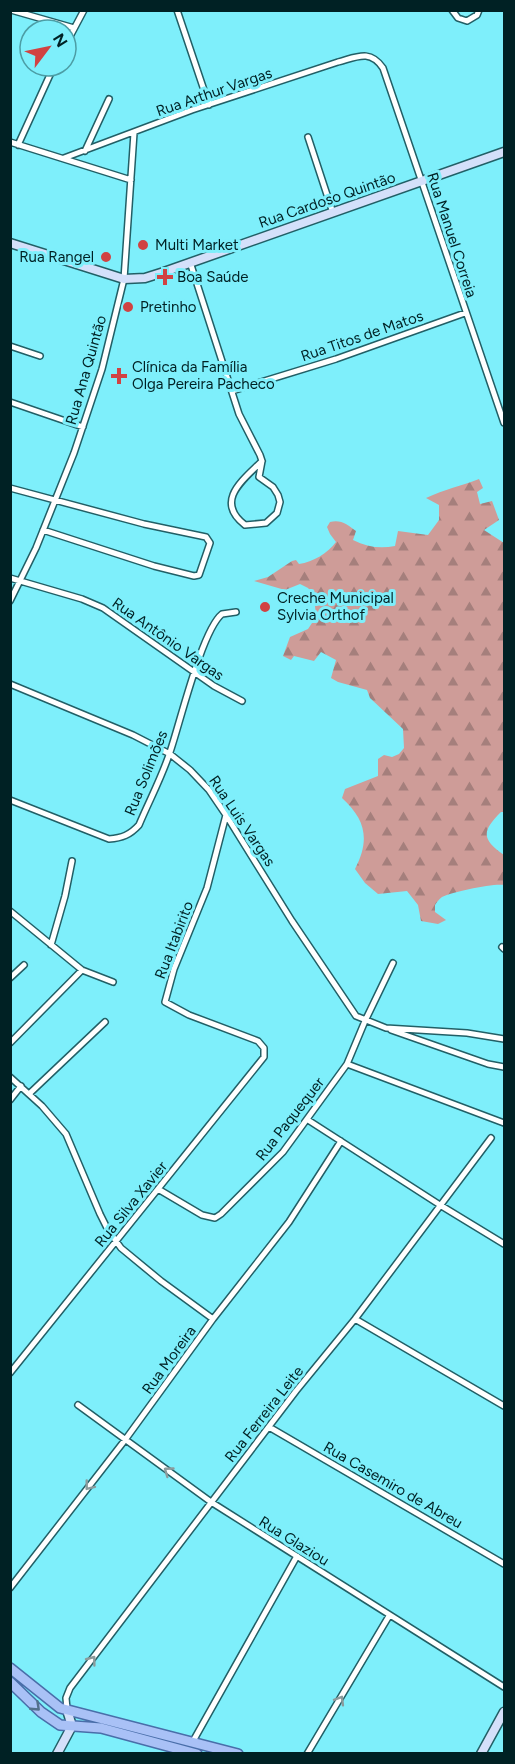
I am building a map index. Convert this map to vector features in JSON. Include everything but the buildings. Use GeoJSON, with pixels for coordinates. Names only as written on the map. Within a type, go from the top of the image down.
{"type":"FeatureCollection","features":[{"type":"Feature","properties":{"kind":"main road"},"geometry":{"type":"LineString","coordinates":[[10,1668],[60,1708],[238,1754]]}},
{"type":"Feature","properties":{"kind":"main road"},"geometry":{"type":"LineString","coordinates":[[10,1682],[60,1725],[88,1726],[115,1731],[197,1754]]}},
{"type":"Feature","properties":{"kind":"street"},"geometry":{"type":"LineString","coordinates":[[11,10],[39,18]]}},
{"type":"Feature","properties":{"kind":"street"},"geometry":{"type":"LineString","coordinates":[[177,10],[208,105]]}},
{"type":"Feature","properties":{"kind":"street"},"geometry":{"type":"LineString","coordinates":[[452,10],[458,18],[467,21],[477,15],[479,10]]}},
{"type":"Feature","properties":{"kind":"street","name":"Rua Arthur Vargas"},"geometry":{"type":"LineString","coordinates":[[64,158],[208,105],[360,56],[373,58]]}},
{"type":"Feature","properties":{"kind":"street","name":"Rua Manuel Correia"},"geometry":{"type":"LineString","coordinates":[[373,58],[383,68],[504,423]]}},
{"type":"Feature","properties":{"kind":"street"},"geometry":{"type":"LineString","coordinates":[[18,145],[49,78]]}},
{"type":"Feature","properties":{"kind":"street"},"geometry":{"type":"LineString","coordinates":[[85,151],[109,99]]}},
{"type":"Feature","properties":{"kind":"street","name":"Rua Ana Quintão"},"geometry":{"type":"LineString","coordinates":[[10,601],[43,530],[83,427],[102,369],[124,279],[134,133]]}},
{"type":"Feature","properties":{"kind":"street"},"geometry":{"type":"LineString","coordinates":[[308,137],[333,213]]}},
{"type":"Feature","properties":{"kind":"street"},"geometry":{"type":"LineString","coordinates":[[10,142],[131,180]]}},
{"type":"Feature","properties":{"kind":"street","name":"Rua Cardoso Quintão"},"geometry":{"type":"LineString","coordinates":[[124,279],[145,278],[504,153]]}},
{"type":"Feature","properties":{"kind":"street"},"geometry":{"type":"LineString","coordinates":[[10,243],[124,279]]}},
{"type":"Feature","properties":{"kind":"street"},"geometry":{"type":"LineString","coordinates":[[190,262],[239,414],[262,461],[259,477],[273,487],[280,502],[277,513],[266,523],[245,525],[232,511],[233,492],[262,461]]}},
{"type":"Feature","properties":{"kind":"street","name":"Rua Titos de Matos"},"geometry":{"type":"LineString","coordinates":[[232,391],[336,359],[465,313]]}},
{"type":"Feature","properties":{"kind":"street"},"geometry":{"type":"LineString","coordinates":[[10,346],[40,356]]}},
{"type":"Feature","properties":{"kind":"street"},"geometry":{"type":"LineString","coordinates":[[10,402],[83,427]]}},
{"type":"Feature","properties":{"kind":"street"},"geometry":{"type":"LineString","coordinates":[[10,488],[144,524],[206,537],[210,543],[199,574],[194,576],[154,566],[43,530]]}},
{"type":"Feature","properties":{"kind":"street","name":"Rua Antônio Vargas"},"geometry":{"type":"LineString","coordinates":[[10,578],[82,599],[103,608],[214,686],[242,701]]}},
{"type":"Feature","properties":{"kind":"street","name":"Rua Solimões"},"geometry":{"type":"LineString","coordinates":[[10,800],[92,834],[109,839],[119,839],[128,835],[139,825],[170,754],[212,625],[222,614],[236,612]]}},
{"type":"Feature","properties":{"kind":"street","name":"Rua Luis Vargas"},"geometry":{"type":"LineString","coordinates":[[10,684],[133,735],[170,754],[190,770],[209,790],[226,814],[349,1008],[365,1021]]}},
{"type":"Feature","properties":{"kind":"street","name":"Rua Itabirito"},"geometry":{"type":"LineString","coordinates":[[226,814],[207,888],[174,969],[165,1002],[189,1015],[258,1041],[264,1048]]}},
{"type":"Feature","properties":{"kind":"street"},"geometry":{"type":"LineString","coordinates":[[51,945],[72,861]]}},
{"type":"Feature","properties":{"kind":"street"},"geometry":{"type":"LineString","coordinates":[[10,911],[82,970],[113,982]]}},
{"type":"Feature","properties":{"kind":"street","name":"Rua Paquequer"},"geometry":{"type":"LineString","coordinates":[[158,1189],[202,1215],[215,1218],[270,1166],[308,1120],[347,1064],[393,963]]}},
{"type":"Feature","properties":{"kind":"street"},"geometry":{"type":"LineString","coordinates":[[10,978],[24,965]]}},
{"type":"Feature","properties":{"kind":"street"},"geometry":{"type":"LineString","coordinates":[[10,1043],[82,970]]}},
{"type":"Feature","properties":{"kind":"street"},"geometry":{"type":"LineString","coordinates":[[365,1021],[488,1065],[504,1067]]}},
{"type":"Feature","properties":{"kind":"street"},"geometry":{"type":"LineString","coordinates":[[29,1094],[50,1077],[105,1022]]}},
{"type":"Feature","properties":{"kind":"street"},"geometry":{"type":"LineString","coordinates":[[386,1028],[466,1033],[504,1039]]}},
{"type":"Feature","properties":{"kind":"street","name":"Rua Silva Xavier"},"geometry":{"type":"LineString","coordinates":[[10,1373],[264,1057],[264,1048]]}},
{"type":"Feature","properties":{"kind":"street"},"geometry":{"type":"LineString","coordinates":[[347,1064],[504,1123]]}},
{"type":"Feature","properties":{"kind":"street"},"geometry":{"type":"LineString","coordinates":[[10,1077],[66,1134],[100,1214],[116,1242],[126,1254],[213,1319]]}},
{"type":"Feature","properties":{"kind":"street"},"geometry":{"type":"LineString","coordinates":[[10,1100],[21,1086]]}},
{"type":"Feature","properties":{"kind":"street"},"geometry":{"type":"LineString","coordinates":[[308,1120],[504,1244]]}},
{"type":"Feature","properties":{"kind":"street","name":"Rua Ferreira Leite"},"geometry":{"type":"LineString","coordinates":[[67,1710],[65,1702],[70,1688],[211,1502],[355,1319],[491,1138]]}},
{"type":"Feature","properties":{"kind":"street","name":"Rua Moreira"},"geometry":{"type":"LineString","coordinates":[[10,1588],[289,1222],[341,1141]]}},
{"type":"Feature","properties":{"kind":"street"},"geometry":{"type":"LineString","coordinates":[[355,1319],[504,1406]]}},
{"type":"Feature","properties":{"kind":"street","name":"Rua Glaziou"},"geometry":{"type":"LineString","coordinates":[[78,1405],[211,1502],[504,1687]]}},
{"type":"Feature","properties":{"kind":"street","name":"Rua Casemiro de Abreu"},"geometry":{"type":"LineString","coordinates":[[269,1427],[504,1564]]}},
{"type":"Feature","properties":{"kind":"street"},"geometry":{"type":"LineString","coordinates":[[192,1743],[297,1556]]}},
{"type":"Feature","properties":{"kind":"street"},"geometry":{"type":"LineString","coordinates":[[309,1752],[389,1616]]}},
{"type":"Feature","properties":{"kind":"street"},"geometry":{"type":"LineString","coordinates":[[57,1754],[72,1726],[67,1710]]}},
{"type":"Feature","properties":{"kind":"street"},"geometry":{"type":"LineString","coordinates":[[481,1754],[504,1712]]}},
{"type":"Feature","properties":{"kind":"green space"},"geometry":{"type":"Polygon","coordinates":[[[479,479],[483,488],[477,492],[480,504],[492,501],[499,520],[484,530],[504,543],[504,812],[501,812],[490,824],[487,835],[491,844],[504,855],[504,885],[473,888],[442,897],[435,905],[435,912],[446,920],[438,924],[421,921],[418,905],[407,891],[378,894],[365,883],[355,869],[363,849],[361,822],[342,798],[345,789],[378,776],[378,759],[384,755],[392,757],[399,754],[404,748],[403,729],[370,698],[367,690],[331,678],[336,660],[321,652],[314,661],[294,656],[291,660],[283,656],[290,637],[308,629],[316,617],[314,595],[308,588],[300,584],[285,590],[254,581],[268,577],[292,561],[296,560],[299,564],[304,563],[324,553],[336,542],[327,527],[330,522],[338,521],[347,525],[356,531],[353,540],[374,547],[395,546],[398,531],[428,535],[439,520],[439,505],[426,498],[479,479]]]}},
{"type":"Feature","properties":{"kind":"place","name":"Multi Market"},"geometry":{"type":"Point","coordinates":[143,245]}},
{"type":"Feature","properties":{"kind":"place","name":"Rua Rangel"},"geometry":{"type":"Point","coordinates":[106,257]}},
{"type":"Feature","properties":{"kind":"place","name":"Boa Saúde"},"geometry":{"type":"Point","coordinates":[165,277]}},
{"type":"Feature","properties":{"kind":"place","name":"Pretinho"},"geometry":{"type":"Point","coordinates":[128,307]}},
{"type":"Feature","properties":{"kind":"place","name":"Clínica da Família Olga Pereira Pacheco"},"geometry":{"type":"Point","coordinates":[119,376]}},
{"type":"Feature","properties":{"kind":"place","name":"Creche Municipal Sylvia Orthof"},"geometry":{"type":"Point","coordinates":[265,607]}}]}
